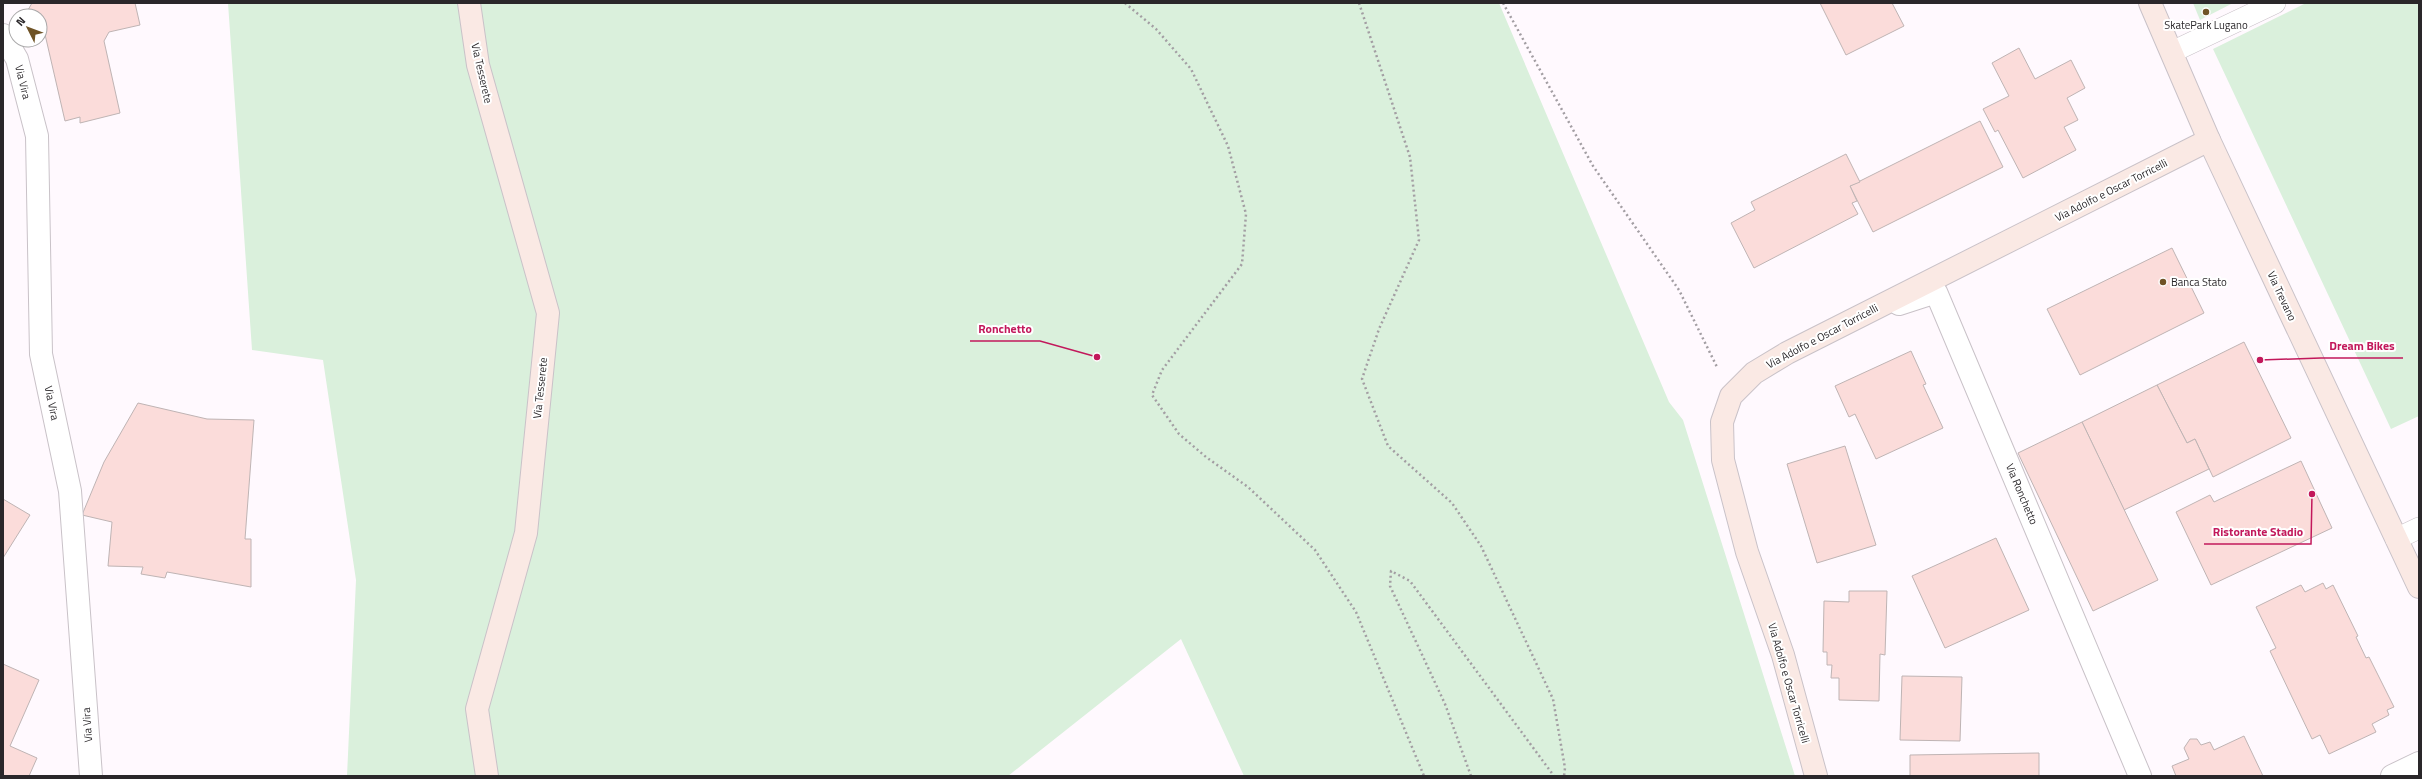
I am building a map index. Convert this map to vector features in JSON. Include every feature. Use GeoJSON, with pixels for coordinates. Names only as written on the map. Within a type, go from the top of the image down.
{"type":"FeatureCollection","features":[{"type":"Feature","properties":{"kind":"main road","name":"Via Tesserete"},"geometry":{"type":"LineString","coordinates":[[469,3],[478,65],[548,313],[526,533],[477,710],[487,776]]}},
{"type":"Feature","properties":{"kind":"main road","name":"Via Trevano"},"geometry":{"type":"LineString","coordinates":[[2150,3],[2209,140],[2419,587]]}},
{"type":"Feature","properties":{"kind":"main road","name":"Via Adolfo e Oscar Torricelli"},"geometry":{"type":"LineString","coordinates":[[1816,776],[1783,655],[1747,552],[1723,460],[1722,422],[1731,396],[1754,373],[1787,353],[1855,317],[2209,140]]}},
{"type":"Feature","properties":{"kind":"street","name":"Via Vira"},"geometry":{"type":"LineString","coordinates":[[3,35],[17,59],[37,136],[41,354],[70,491],[91,776]]}},
{"type":"Feature","properties":{"kind":"street","name":"Via Ronchetto"},"geometry":{"type":"LineString","coordinates":[[1855,317],[1936,292],[2140,776]]}},
{"type":"Feature","properties":{"kind":"street"},"geometry":{"type":"LineString","coordinates":[[2392,776],[2419,763]]}},
{"type":"Feature","properties":{"kind":"lane"},"geometry":{"type":"LineString","coordinates":[[2172,52],[2275,3]]}},
{"type":"Feature","properties":{"kind":"lane"},"geometry":{"type":"LineString","coordinates":[[2396,539],[2419,528]]}},
{"type":"Feature","properties":{"kind":"path"},"geometry":{"type":"LineString","coordinates":[[1125,3],[1156,29],[1191,69],[1228,146],[1246,214],[1242,264],[1162,370],[1152,395],[1180,434],[1206,457],[1248,487],[1315,550],[1356,612],[1424,776]]}},
{"type":"Feature","properties":{"kind":"path"},"geometry":{"type":"LineString","coordinates":[[1359,3],[1410,157],[1419,240],[1379,329],[1362,379],[1388,446],[1452,503],[1481,546],[1553,699],[1565,768],[1564,776]]}},
{"type":"Feature","properties":{"kind":"path"},"geometry":{"type":"LineString","coordinates":[[1503,3],[1593,166],[1679,290],[1731,396]]}},
{"type":"Feature","properties":{"kind":"path"},"geometry":{"type":"LineString","coordinates":[[1471,776],[1445,704],[1390,586],[1391,570],[1410,581],[1554,776]]}},
{"type":"Feature","properties":{"kind":"green space"},"geometry":{"type":"Polygon","coordinates":[[[228,3],[1499,3],[1669,402],[1683,420],[1795,776],[1244,776],[1181,639],[1008,776],[347,776],[356,580],[323,360],[252,350],[228,3]]]}},
{"type":"Feature","properties":{"kind":"green space","name":"SkatePark Lugano"},"geometry":{"type":"Polygon","coordinates":[[[2193,3],[2233,3],[2200,20],[2193,3]]]}},
{"type":"Feature","properties":{"kind":"green space"},"geometry":{"type":"Polygon","coordinates":[[[2306,3],[2419,3],[2419,416],[2391,429],[2213,49],[2306,3]]]}},
{"type":"Feature","properties":{"kind":"building"},"geometry":{"type":"Polygon","coordinates":[[[32,3],[135,3],[140,25],[109,32],[104,41],[120,113],[80,123],[80,117],[65,121],[48,47],[48,8],[29,8],[32,3]]]}},
{"type":"Feature","properties":{"kind":"building"},"geometry":{"type":"Polygon","coordinates":[[[1820,3],[1892,3],[1904,26],[1846,55],[1820,3]]]}},
{"type":"Feature","properties":{"kind":"building"},"geometry":{"type":"Polygon","coordinates":[[[2019,48],[2035,79],[2071,60],[2085,88],[2067,98],[2078,120],[2064,127],[2076,150],[2023,178],[1998,130],[1995,132],[1983,109],[2009,96],[1992,63],[2019,48]]]}},
{"type":"Feature","properties":{"kind":"building"},"geometry":{"type":"Polygon","coordinates":[[[1980,121],[2003,167],[1873,232],[1850,186],[1980,121]]]}},
{"type":"Feature","properties":{"kind":"building"},"geometry":{"type":"Polygon","coordinates":[[[1846,154],[1860,182],[1850,186],[1857,201],[1852,203],[1858,214],[1754,268],[1731,223],[1755,210],[1751,202],[1846,154]]]}},
{"type":"Feature","properties":{"kind":"building"},"geometry":{"type":"Polygon","coordinates":[[[2172,248],[2204,313],[2080,375],[2047,309],[2172,248]]]}},
{"type":"Feature","properties":{"kind":"building"},"geometry":{"type":"Polygon","coordinates":[[[2244,342],[2291,438],[2213,477],[2195,439],[2187,443],[2157,385],[2244,342]]]}},
{"type":"Feature","properties":{"kind":"building"},"geometry":{"type":"Polygon","coordinates":[[[1911,351],[1926,384],[1923,385],[1943,428],[1876,459],[1855,414],[1849,417],[1835,386],[1911,351]]]}},
{"type":"Feature","properties":{"kind":"building"},"geometry":{"type":"Polygon","coordinates":[[[2157,385],[2187,443],[2195,439],[2209,469],[2124,510],[2082,422],[2157,385]]]}},
{"type":"Feature","properties":{"kind":"building"},"geometry":{"type":"Polygon","coordinates":[[[138,403],[207,419],[254,420],[245,539],[251,539],[251,587],[167,572],[165,578],[141,574],[143,567],[108,566],[112,522],[82,515],[104,462],[138,403]]]}},
{"type":"Feature","properties":{"kind":"building"},"geometry":{"type":"Polygon","coordinates":[[[2082,422],[2158,580],[2093,611],[2018,453],[2082,422]]]}},
{"type":"Feature","properties":{"kind":"building"},"geometry":{"type":"Polygon","coordinates":[[[1845,446],[1876,545],[1817,563],[1787,464],[1845,446]]]}},
{"type":"Feature","properties":{"kind":"building"},"geometry":{"type":"Polygon","coordinates":[[[2301,461],[2332,528],[2211,585],[2176,512],[2210,495],[2214,502],[2301,461]]]}},
{"type":"Feature","properties":{"kind":"building"},"geometry":{"type":"Polygon","coordinates":[[[3,499],[30,515],[3,558],[3,499]]]}},
{"type":"Feature","properties":{"kind":"building"},"geometry":{"type":"Polygon","coordinates":[[[1996,538],[2029,610],[1945,648],[1912,576],[1996,538]]]}},
{"type":"Feature","properties":{"kind":"building"},"geometry":{"type":"Polygon","coordinates":[[[2323,583],[2326,589],[2333,585],[2358,636],[2356,637],[2366,658],[2369,657],[2394,707],[2387,710],[2389,715],[2372,724],[2376,732],[2329,754],[2320,735],[2312,739],[2270,651],[2276,648],[2256,607],[2301,585],[2305,592],[2323,583]]]}},
{"type":"Feature","properties":{"kind":"building"},"geometry":{"type":"Polygon","coordinates":[[[1849,591],[1887,591],[1885,655],[1880,654],[1879,701],[1839,700],[1839,678],[1831,678],[1832,665],[1827,665],[1827,652],[1823,652],[1824,601],[1849,602],[1849,591]]]}},
{"type":"Feature","properties":{"kind":"building"},"geometry":{"type":"Polygon","coordinates":[[[3,664],[39,680],[10,746],[37,758],[29,776],[3,776],[3,664]]]}},
{"type":"Feature","properties":{"kind":"building"},"geometry":{"type":"Polygon","coordinates":[[[1902,676],[1962,677],[1960,741],[1900,740],[1902,676]]]}},
{"type":"Feature","properties":{"kind":"building"},"geometry":{"type":"Polygon","coordinates":[[[2244,736],[2263,776],[2176,776],[2172,766],[2189,759],[2184,748],[2190,739],[2197,739],[2201,745],[2210,742],[2214,750],[2244,736]]]}},
{"type":"Feature","properties":{"kind":"building"},"geometry":{"type":"Polygon","coordinates":[[[2039,753],[2039,776],[1910,776],[1910,755],[2039,753]]]}},
{"type":"Feature","properties":{"kind":"place","name":"SkatePark Lugano"},"geometry":{"type":"Point","coordinates":[2206,12]}},
{"type":"Feature","properties":{"kind":"place","name":"Banca Stato"},"geometry":{"type":"Point","coordinates":[2163,282]}},
{"type":"Feature","properties":{"kind":"place","name":"Ronchetto"},"geometry":{"type":"Point","coordinates":[1097,357]}},
{"type":"Feature","properties":{"kind":"place","name":"Dream Bikes"},"geometry":{"type":"Point","coordinates":[2260,360]}},
{"type":"Feature","properties":{"kind":"place","name":"Ristorante Stadio"},"geometry":{"type":"Point","coordinates":[2312,494]}}]}
